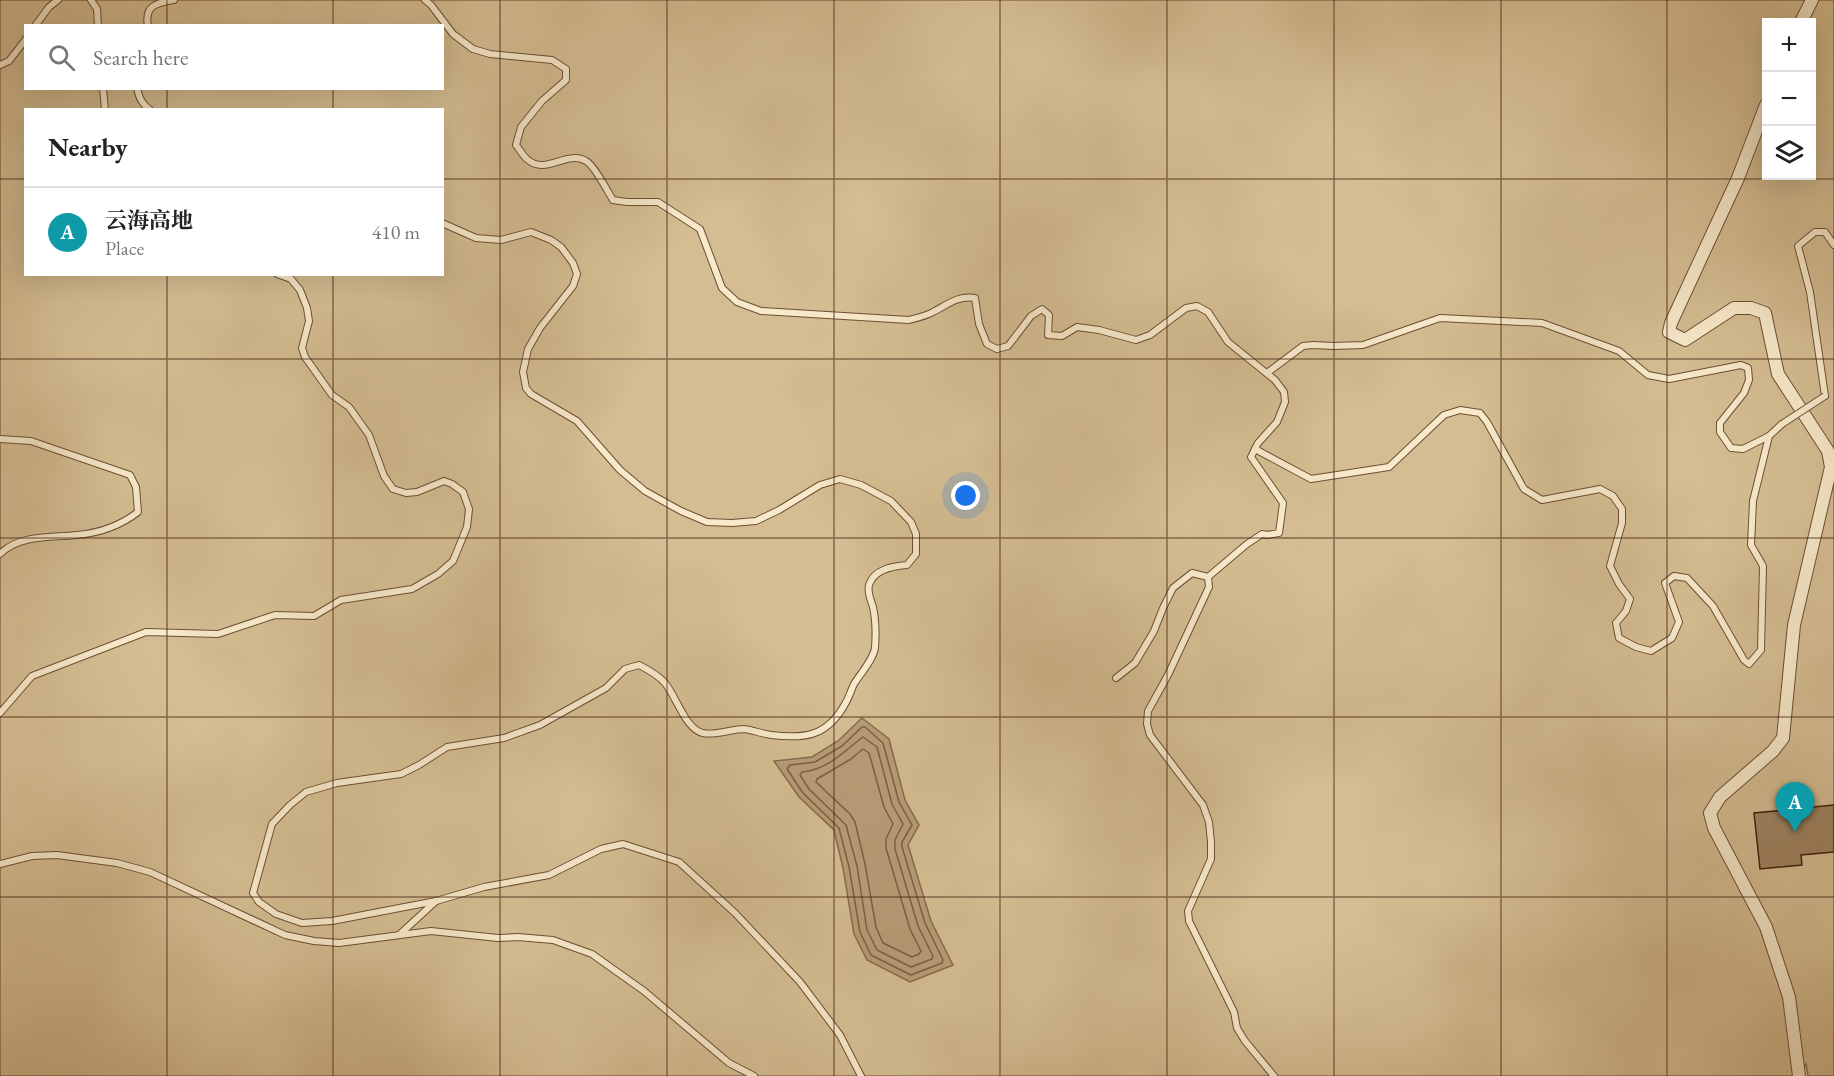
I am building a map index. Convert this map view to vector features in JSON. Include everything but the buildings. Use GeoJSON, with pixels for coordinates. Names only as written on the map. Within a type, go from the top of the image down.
{"type":"FeatureCollection","features":[{"type":"Feature","properties":{"kind":"street"},"geometry":{"type":"LineString","coordinates":[[1802,18],[1812,0]]}},
{"type":"Feature","properties":{"kind":"street"},"geometry":{"type":"LineString","coordinates":[[1762,117],[1669,332],[1685,340],[1734,308],[1751,308],[1765,313],[1778,374],[1828,451],[1832,467],[1794,625],[1783,738],[1773,751],[1720,797],[1710,813],[1714,828],[1766,927],[1789,998],[1799,1076]]}},
{"type":"Feature","properties":{"kind":"lane"},"geometry":{"type":"LineString","coordinates":[[36,24],[49,7],[58,0]]}},
{"type":"Feature","properties":{"kind":"lane"},"geometry":{"type":"LineString","coordinates":[[91,0],[97,9],[98,24]]}},
{"type":"Feature","properties":{"kind":"lane"},"geometry":{"type":"LineString","coordinates":[[148,24],[146,15],[150,9],[162,2],[174,0]]}},
{"type":"Feature","properties":{"kind":"lane"},"geometry":{"type":"LineString","coordinates":[[425,0],[453,34],[473,49],[489,54],[552,60],[566,69],[566,80],[543,101],[521,127],[516,145],[526,159],[534,164],[549,165],[568,158],[579,158],[588,162],[613,200],[658,202],[700,229],[722,288],[737,302],[761,311],[909,320],[931,314],[950,302],[966,297],[975,298],[979,324],[987,344],[997,350],[1008,346],[1031,316],[1042,309],[1049,315],[1048,335],[1062,336],[1077,327],[1099,330],[1136,340],[1150,335],[1186,308],[1197,306],[1208,312],[1228,342],[1275,380],[1284,392],[1285,402],[1277,422],[1257,443],[1251,457],[1283,503],[1279,533],[1262,534],[1208,577]]}},
{"type":"Feature","properties":{"kind":"lane"},"geometry":{"type":"LineString","coordinates":[[0,64],[9,61],[24,42]]}},
{"type":"Feature","properties":{"kind":"lane"},"geometry":{"type":"LineString","coordinates":[[103,90],[105,108]]}},
{"type":"Feature","properties":{"kind":"lane"},"geometry":{"type":"LineString","coordinates":[[137,90],[139,98],[147,108]]}},
{"type":"Feature","properties":{"kind":"lane"},"geometry":{"type":"LineString","coordinates":[[444,224],[477,238],[493,240],[501,240],[531,231],[561,247],[573,263],[577,273],[573,286],[540,328],[528,349],[523,372],[526,388],[531,394],[577,421],[620,470],[645,491],[707,522],[732,523],[756,521],[820,485],[840,479],[861,485],[891,501],[911,522],[916,534],[916,555],[907,565],[892,566],[876,574],[869,585],[868,594],[873,607],[876,632],[874,652],[853,685],[844,705],[835,718],[822,730],[799,737],[769,735],[744,729],[703,733],[692,728],[666,684],[655,674],[639,666],[626,669],[606,688],[540,725],[504,738],[447,747],[401,774],[337,783],[306,792],[272,824],[253,893],[259,902],[276,914],[302,923],[332,921],[549,875],[601,849],[623,844],[679,862],[735,913],[800,982],[840,1035],[861,1076]]}},
{"type":"Feature","properties":{"kind":"lane"},"geometry":{"type":"LineString","coordinates":[[1267,374],[1302,346],[1363,345],[1440,318],[1542,323],[1619,351],[1648,375],[1669,379],[1741,365],[1748,368],[1749,380],[1744,393],[1720,423],[1720,432],[1731,448],[1743,449],[1769,436],[1782,424],[1825,396],[1810,292],[1798,246],[1815,232],[1826,232],[1834,245]]}},
{"type":"Feature","properties":{"kind":"lane"},"geometry":{"type":"LineString","coordinates":[[0,713],[32,676],[146,632],[218,634],[274,615],[314,616],[341,600],[412,589],[438,574],[453,561],[467,527],[470,509],[463,492],[444,481],[417,492],[406,493],[393,489],[384,476],[369,435],[349,407],[332,395],[305,357],[302,348],[309,321],[307,308],[300,290],[291,279],[283,276]]}},
{"type":"Feature","properties":{"kind":"lane"},"geometry":{"type":"LineString","coordinates":[[1255,448],[1311,478],[1389,467],[1444,416],[1460,410],[1480,413],[1524,489],[1542,500],[1600,489],[1613,496],[1622,509],[1622,523],[1610,566],[1630,599],[1626,611],[1616,623],[1619,638],[1636,647],[1651,651],[1672,638],[1680,622],[1665,583],[1674,576],[1687,578],[1713,606],[1744,660],[1749,664],[1761,650],[1763,566],[1751,545],[1753,501],[1769,436]]}},
{"type":"Feature","properties":{"kind":"lane"},"geometry":{"type":"LineString","coordinates":[[0,439],[31,441],[130,475],[136,487],[138,512],[126,522],[104,530],[22,541],[6,548],[0,554]]}},
{"type":"Feature","properties":{"kind":"lane"},"geometry":{"type":"LineString","coordinates":[[1116,678],[1135,663],[1154,631],[1173,588],[1192,573],[1208,577]]}},
{"type":"Feature","properties":{"kind":"lane"},"geometry":{"type":"LineString","coordinates":[[1208,577],[1209,586],[1168,675],[1148,711],[1147,724],[1150,735],[1203,805],[1209,822],[1211,859],[1188,911],[1189,921],[1234,1012],[1237,1028],[1274,1076]]}},
{"type":"Feature","properties":{"kind":"lane"},"geometry":{"type":"LineString","coordinates":[[0,864],[32,855],[57,855],[117,863],[150,872],[285,934],[314,941],[339,943],[431,931],[498,938],[553,940],[592,954],[644,990],[729,1063],[754,1076]]}},
{"type":"Feature","properties":{"kind":"lane"},"geometry":{"type":"LineString","coordinates":[[399,936],[435,901]]}},
{"type":"Feature","properties":{"kind":"shaded area"},"geometry":{"type":"Polygon","coordinates":[[[0,0],[1834,0],[1834,1076],[1808,1076],[1806,1064],[1798,1076],[0,1076],[0,0]]]}},
{"type":"Feature","properties":{"kind":"water"},"geometry":{"type":"Polygon","coordinates":[[[862,718],[889,739],[905,800],[919,825],[908,845],[931,921],[953,965],[910,982],[867,960],[854,934],[834,830],[799,797],[774,761],[812,757],[838,741],[862,718]]]}},
{"type":"Feature","properties":{"kind":"place","name":"云海高地"},"geometry":{"type":"Point","coordinates":[1795,832]}}]}
